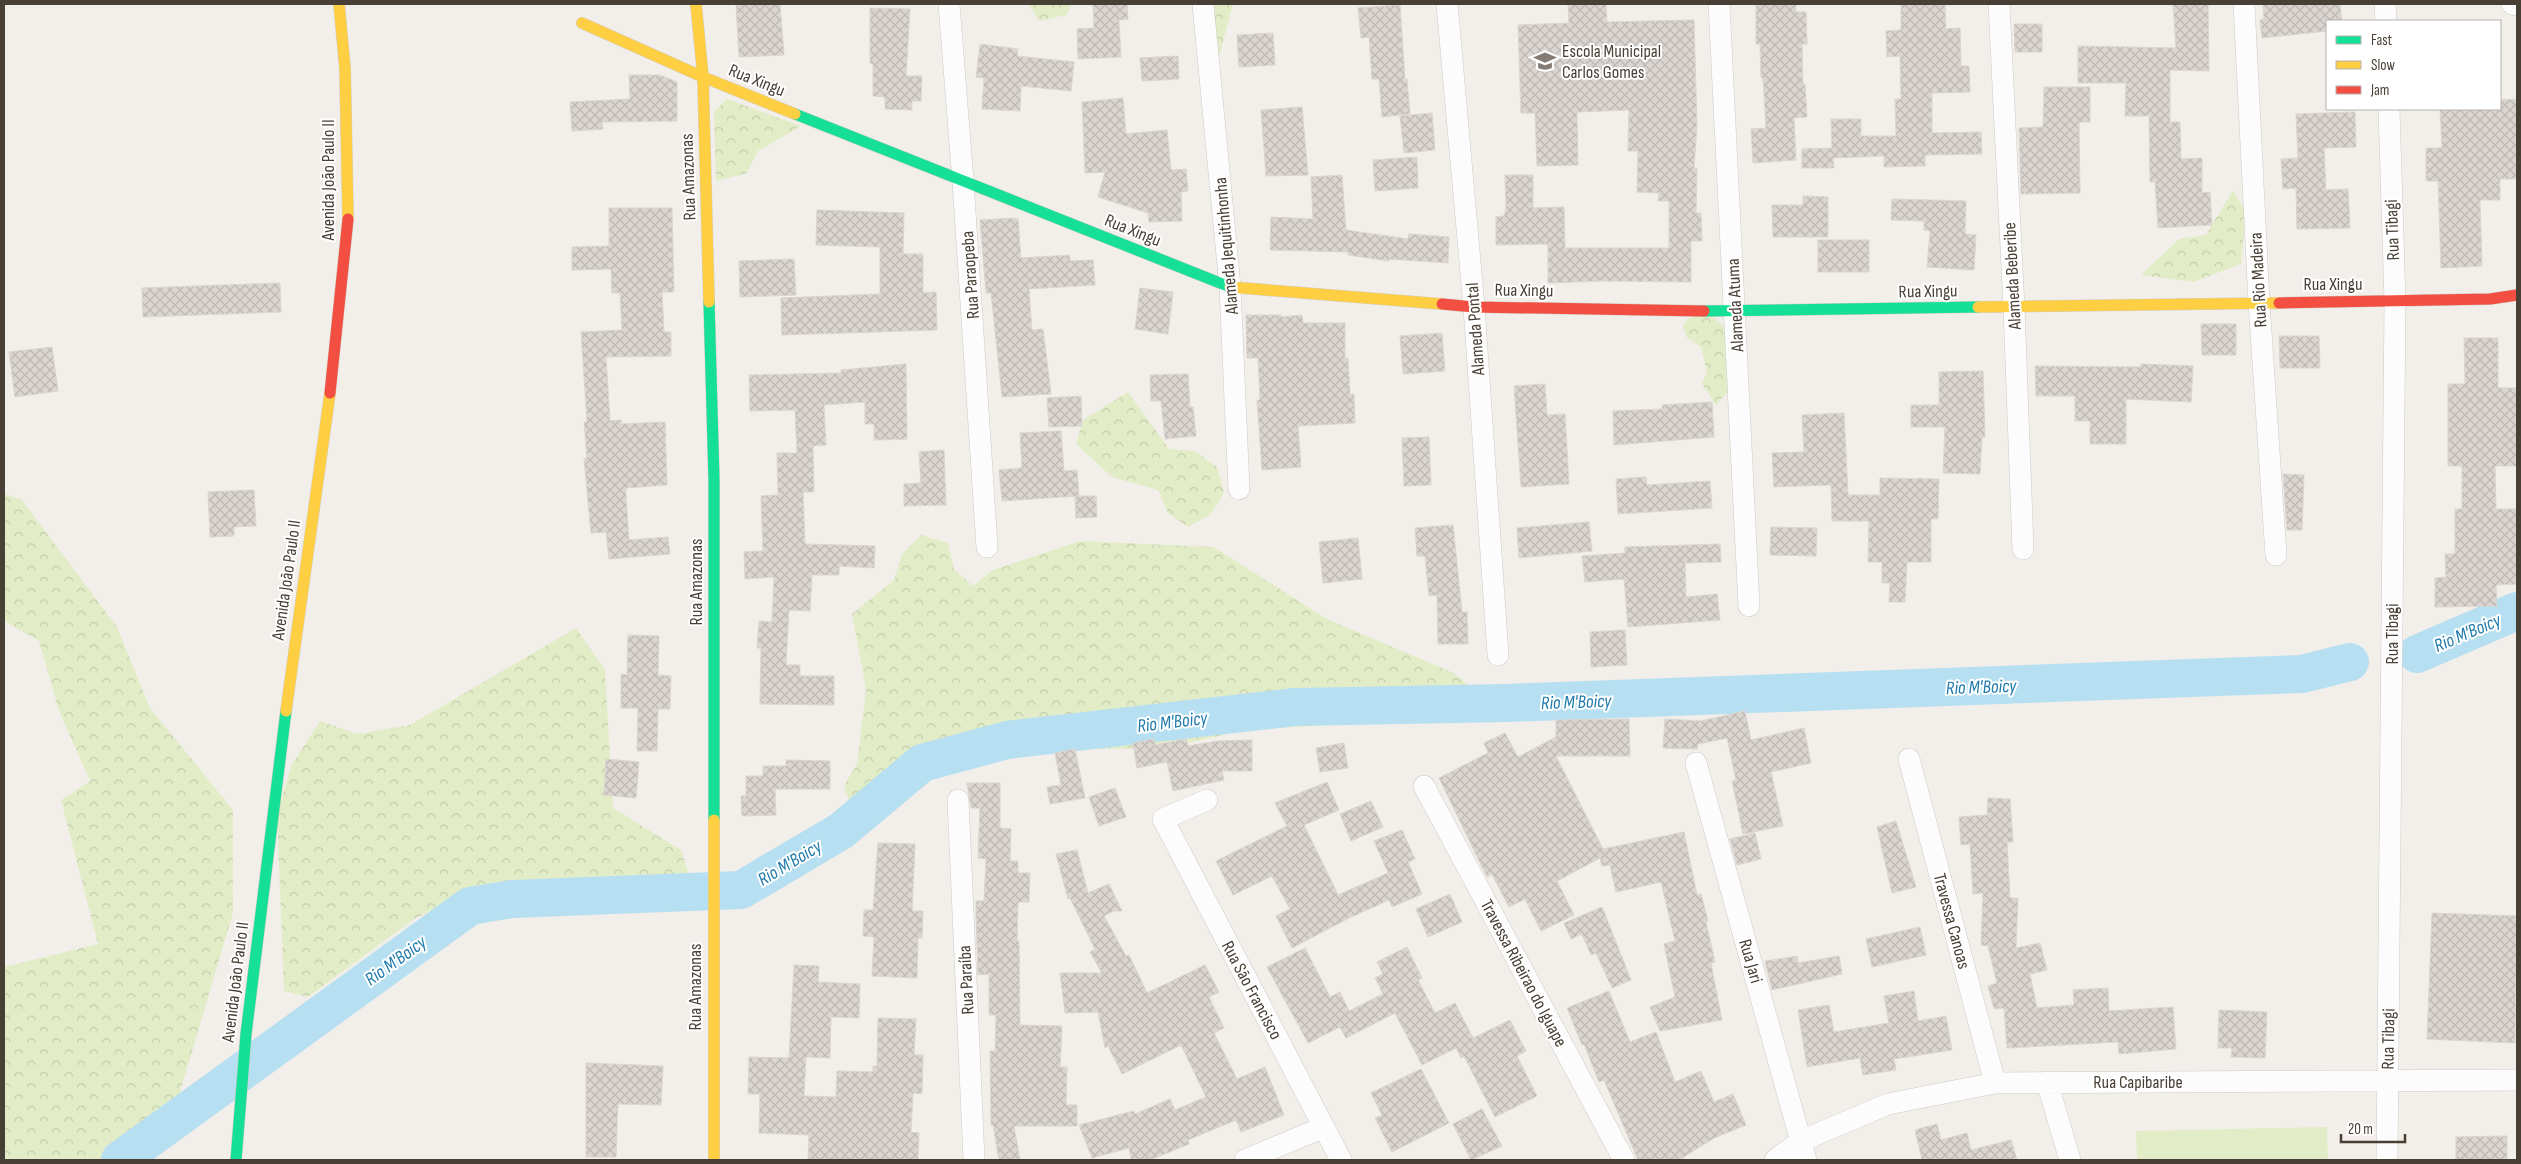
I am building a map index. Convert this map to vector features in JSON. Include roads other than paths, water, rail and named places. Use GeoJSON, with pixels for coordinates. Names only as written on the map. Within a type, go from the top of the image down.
{"type":"FeatureCollection","features":[{"type":"Feature","properties":{"kind":"street","name":"Avenida João Paulo II"},"geometry":{"type":"LineString","coordinates":[[236,1160],[246,1034],[298,613],[332,372],[349,211],[345,68],[338,4]]}},
{"type":"Feature","properties":{"kind":"street","name":"Rua Amazonas"},"geometry":{"type":"LineString","coordinates":[[696,4],[703,77],[714,480],[714,866],[712,908],[714,1160]]}},
{"type":"Feature","properties":{"kind":"street","name":"Rua Paraopeba"},"geometry":{"type":"LineString","coordinates":[[949,4],[988,547]]}},
{"type":"Feature","properties":{"kind":"street","name":"Alameda Jequitinhonha"},"geometry":{"type":"LineString","coordinates":[[1203,4],[1230,287],[1239,489]]}},
{"type":"Feature","properties":{"kind":"street","name":"Alameda Pontal"},"geometry":{"type":"LineString","coordinates":[[1447,4],[1474,307],[1498,654]]}},
{"type":"Feature","properties":{"kind":"street","name":"Alameda Atuma"},"geometry":{"type":"LineString","coordinates":[[1719,4],[1749,606]]}},
{"type":"Feature","properties":{"kind":"street","name":"Alameda Beberibe"},"geometry":{"type":"LineString","coordinates":[[1999,4],[2014,308],[2023,549]]}},
{"type":"Feature","properties":{"kind":"street","name":"Rua Rio Madeira"},"geometry":{"type":"LineString","coordinates":[[2244,4],[2258,302],[2276,555]]}},
{"type":"Feature","properties":{"kind":"street"},"geometry":{"type":"LineString","coordinates":[[2385,4],[2386,20]]}},
{"type":"Feature","properties":{"kind":"street"},"geometry":{"type":"LineString","coordinates":[[2512,4],[2517,5]]}},
{"type":"Feature","properties":{"kind":"street","name":"Rua Xingu"},"geometry":{"type":"LineString","coordinates":[[582,23],[703,77],[1230,287],[1474,307],[1735,310],[2014,308],[2258,302],[2395,301],[2490,299],[2517,295]]}},
{"type":"Feature","properties":{"kind":"street","name":"Rua Tibagi"},"geometry":{"type":"LineString","coordinates":[[2387,1160],[2395,301],[2389,110]]}},
{"type":"Feature","properties":{"kind":"street","name":"Travessa Canoas"},"geometry":{"type":"LineString","coordinates":[[1909,759],[1995,1083]]}},
{"type":"Feature","properties":{"kind":"street","name":"Rua Jari"},"geometry":{"type":"LineString","coordinates":[[1696,763],[1803,1151]]}},
{"type":"Feature","properties":{"kind":"street","name":"Travessa Ribeirao do Iguape"},"geometry":{"type":"LineString","coordinates":[[1424,786],[1624,1160]]}},
{"type":"Feature","properties":{"kind":"street","name":"Rua Paraíba"},"geometry":{"type":"LineString","coordinates":[[958,800],[974,1160]]}},
{"type":"Feature","properties":{"kind":"street","name":"Rua São Francisco"},"geometry":{"type":"LineString","coordinates":[[1207,800],[1163,819],[1340,1160]]}},
{"type":"Feature","properties":{"kind":"street","name":"Rua Capibaribe"},"geometry":{"type":"LineString","coordinates":[[1775,1160],[1803,1151],[1888,1104],[1995,1083],[2517,1080]]}},
{"type":"Feature","properties":{"kind":"street"},"geometry":{"type":"LineString","coordinates":[[2047,1082],[2070,1160]]}},
{"type":"Feature","properties":{"kind":"street"},"geometry":{"type":"LineString","coordinates":[[1245,1160],[1324,1127]]}},
{"type":"Feature","properties":{"kind":"waterway","name":"Rio M'Boicy"},"geometry":{"type":"LineString","coordinates":[[2417,654],[2517,611]]}},
{"type":"Feature","properties":{"kind":"waterway","name":"Rio M'Boicy"},"geometry":{"type":"LineString","coordinates":[[120,1160],[470,906],[512,899],[741,890],[841,831],[922,763],[1007,740],[1295,707],[1507,703],[2302,674],[2350,662]]}},
{"type":"Feature","properties":{"kind":"place","name":"Escola Municipal Carlos Gomes"},"geometry":{"type":"Point","coordinates":[1545,61]}}]}
